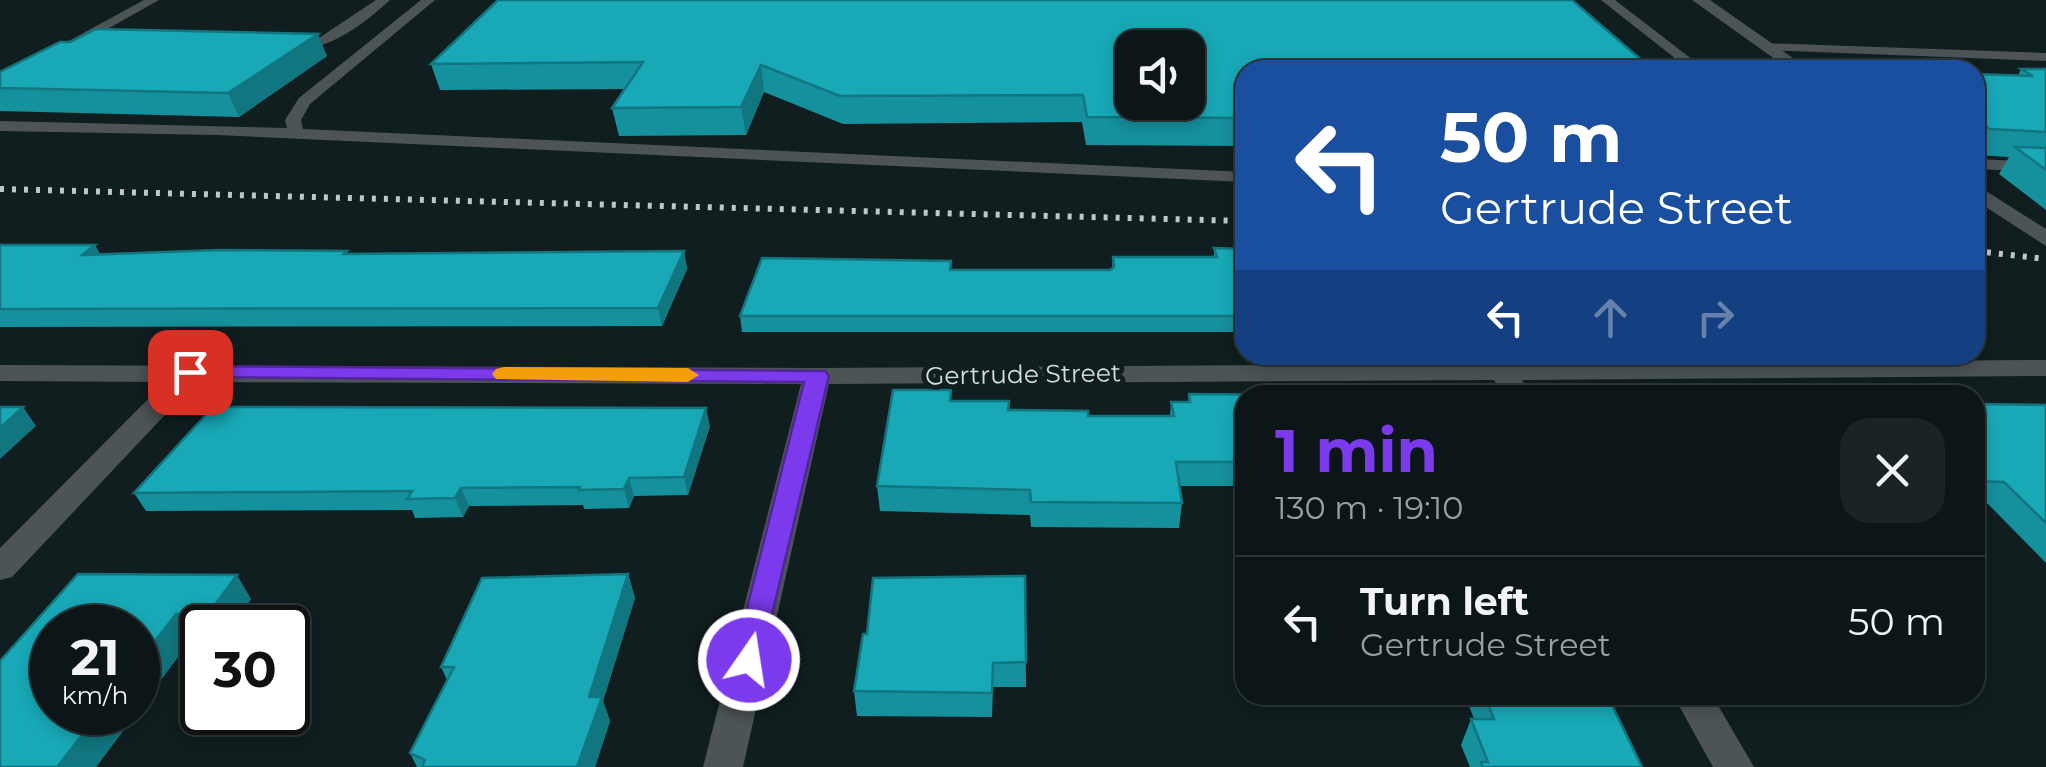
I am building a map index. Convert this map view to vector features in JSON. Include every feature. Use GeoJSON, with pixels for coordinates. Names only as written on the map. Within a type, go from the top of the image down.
{"type":"FeatureCollection","features":[{"type":"Feature","properties":{"kind":"street"},"geometry":{"type":"LineString","coordinates":[[1700,0],[1787,60]]}},
{"type":"Feature","properties":{"kind":"street"},"geometry":{"type":"LineString","coordinates":[[1985,197],[2046,239]]}},
{"type":"Feature","properties":{"kind":"street","name":"Gertrude Street"},"geometry":{"type":"LineString","coordinates":[[0,373],[817,376],[2046,368]]}},
{"type":"Feature","properties":{"kind":"street"},"geometry":{"type":"LineString","coordinates":[[1502,369],[1511,385]]}},
{"type":"Feature","properties":{"kind":"street"},"geometry":{"type":"LineString","coordinates":[[0,568],[190,372]]}},
{"type":"Feature","properties":{"kind":"street"},"geometry":{"type":"LineString","coordinates":[[723,767],[817,376]]}},
{"type":"Feature","properties":{"kind":"street"},"geometry":{"type":"LineString","coordinates":[[1698,705],[1734,767]]}},
{"type":"Feature","properties":{"kind":"lane"},"geometry":{"type":"LineString","coordinates":[[50,55],[153,0]]}},
{"type":"Feature","properties":{"kind":"lane"},"geometry":{"type":"LineString","coordinates":[[266,42],[322,42],[384,0]]}},
{"type":"Feature","properties":{"kind":"lane"},"geometry":{"type":"LineString","coordinates":[[296,133],[293,120],[304,101],[429,0]]}},
{"type":"Feature","properties":{"kind":"lane"},"geometry":{"type":"LineString","coordinates":[[1607,0],[1686,60]]}},
{"type":"Feature","properties":{"kind":"lane"},"geometry":{"type":"LineString","coordinates":[[80,39],[117,40]]}},
{"type":"Feature","properties":{"kind":"lane"},"geometry":{"type":"LineString","coordinates":[[1767,46],[2046,57]]}},
{"type":"Feature","properties":{"kind":"lane"},"geometry":{"type":"LineString","coordinates":[[0,126],[296,133],[1235,177]]}},
{"type":"Feature","properties":{"kind":"lane"},"geometry":{"type":"LineString","coordinates":[[1985,164],[2046,167]]}},
{"type":"Feature","properties":{"kind":"building"},"geometry":{"type":"Polygon","coordinates":[[[498,0],[1572,0],[1641,60],[1235,60],[1235,118],[1205,118],[1205,30],[1115,30],[1115,117],[1087,117],[1083,95],[840,96],[761,65],[741,107],[612,108],[643,62],[431,64],[498,0]]]}},
{"type":"Feature","properties":{"kind":"building"},"geometry":{"type":"Polygon","coordinates":[[[96,29],[318,34],[228,93],[0,88],[0,72],[96,29]]]}},
{"type":"Feature","properties":{"kind":"building"},"geometry":{"type":"Polygon","coordinates":[[[2021,69],[2046,69],[2046,132],[1990,129],[1985,125],[1985,74],[2033,76],[2021,69]]]}},
{"type":"Feature","properties":{"kind":"building"},"geometry":{"type":"Polygon","coordinates":[[[2015,147],[2046,148],[2046,170],[2015,147]]]}},
{"type":"Feature","properties":{"kind":"building"},"geometry":{"type":"Polygon","coordinates":[[[0,245],[95,245],[82,255],[221,250],[347,251],[344,254],[684,251],[658,308],[0,309],[0,245]]]}},
{"type":"Feature","properties":{"kind":"building"},"geometry":{"type":"Polygon","coordinates":[[[1214,248],[1235,249],[1235,316],[740,316],[762,258],[951,261],[950,270],[1110,270],[1114,267],[1113,257],[1217,257],[1214,248]]]}},
{"type":"Feature","properties":{"kind":"building"},"geometry":{"type":"Polygon","coordinates":[[[893,390],[951,390],[950,401],[1009,401],[1008,410],[1088,411],[1088,416],[1174,416],[1171,402],[1190,402],[1189,394],[1235,394],[1235,462],[1176,462],[1182,503],[1031,502],[1030,490],[877,486],[893,390]]]}},
{"type":"Feature","properties":{"kind":"building"},"geometry":{"type":"Polygon","coordinates":[[[1985,404],[2046,405],[2046,523],[2004,482],[1985,481],[1985,404]]]}},
{"type":"Feature","properties":{"kind":"building"},"geometry":{"type":"Polygon","coordinates":[[[0,407],[23,407],[0,428],[0,407]]]}},
{"type":"Feature","properties":{"kind":"building"},"geometry":{"type":"Polygon","coordinates":[[[213,407],[706,408],[684,477],[629,478],[624,489],[461,488],[455,498],[407,499],[412,491],[134,493],[213,407]]]}},
{"type":"Feature","properties":{"kind":"building"},"geometry":{"type":"Polygon","coordinates":[[[78,574],[237,575],[215,605],[180,605],[180,614],[160,635],[160,605],[50,605],[78,574]]]}},
{"type":"Feature","properties":{"kind":"building"},"geometry":{"type":"Polygon","coordinates":[[[628,574],[589,697],[602,697],[577,767],[422,767],[425,760],[410,753],[454,667],[441,667],[482,578],[628,574]]]}},
{"type":"Feature","properties":{"kind":"building"},"geometry":{"type":"Polygon","coordinates":[[[1025,576],[1026,662],[993,663],[992,693],[854,691],[863,634],[867,634],[873,578],[1025,576]]]}},
{"type":"Feature","properties":{"kind":"building"},"geometry":{"type":"Polygon","coordinates":[[[30,628],[30,735],[82,735],[57,767],[0,767],[0,661],[30,628]]]}},
{"type":"Feature","properties":{"kind":"building"},"geometry":{"type":"Polygon","coordinates":[[[1488,705],[1612,705],[1642,767],[1483,767],[1481,762],[1488,762],[1471,719],[1494,719],[1488,705]]]}},
{"type":"Feature","properties":{"kind":"railway"},"geometry":{"type":"LineString","coordinates":[[0,189],[1235,221]]}},
{"type":"Feature","properties":{"kind":"railway"},"geometry":{"type":"LineString","coordinates":[[1985,252],[2046,259]]}},
{"type":"Feature","properties":{"kind":"slow traffic"},"geometry":{"type":"LineString","coordinates":[[504,374],[688,375]]}},
{"type":"Feature","properties":{"kind":"route"},"geometry":{"type":"LineString","coordinates":[[190,372],[817,376],[749,660]]}}]}
